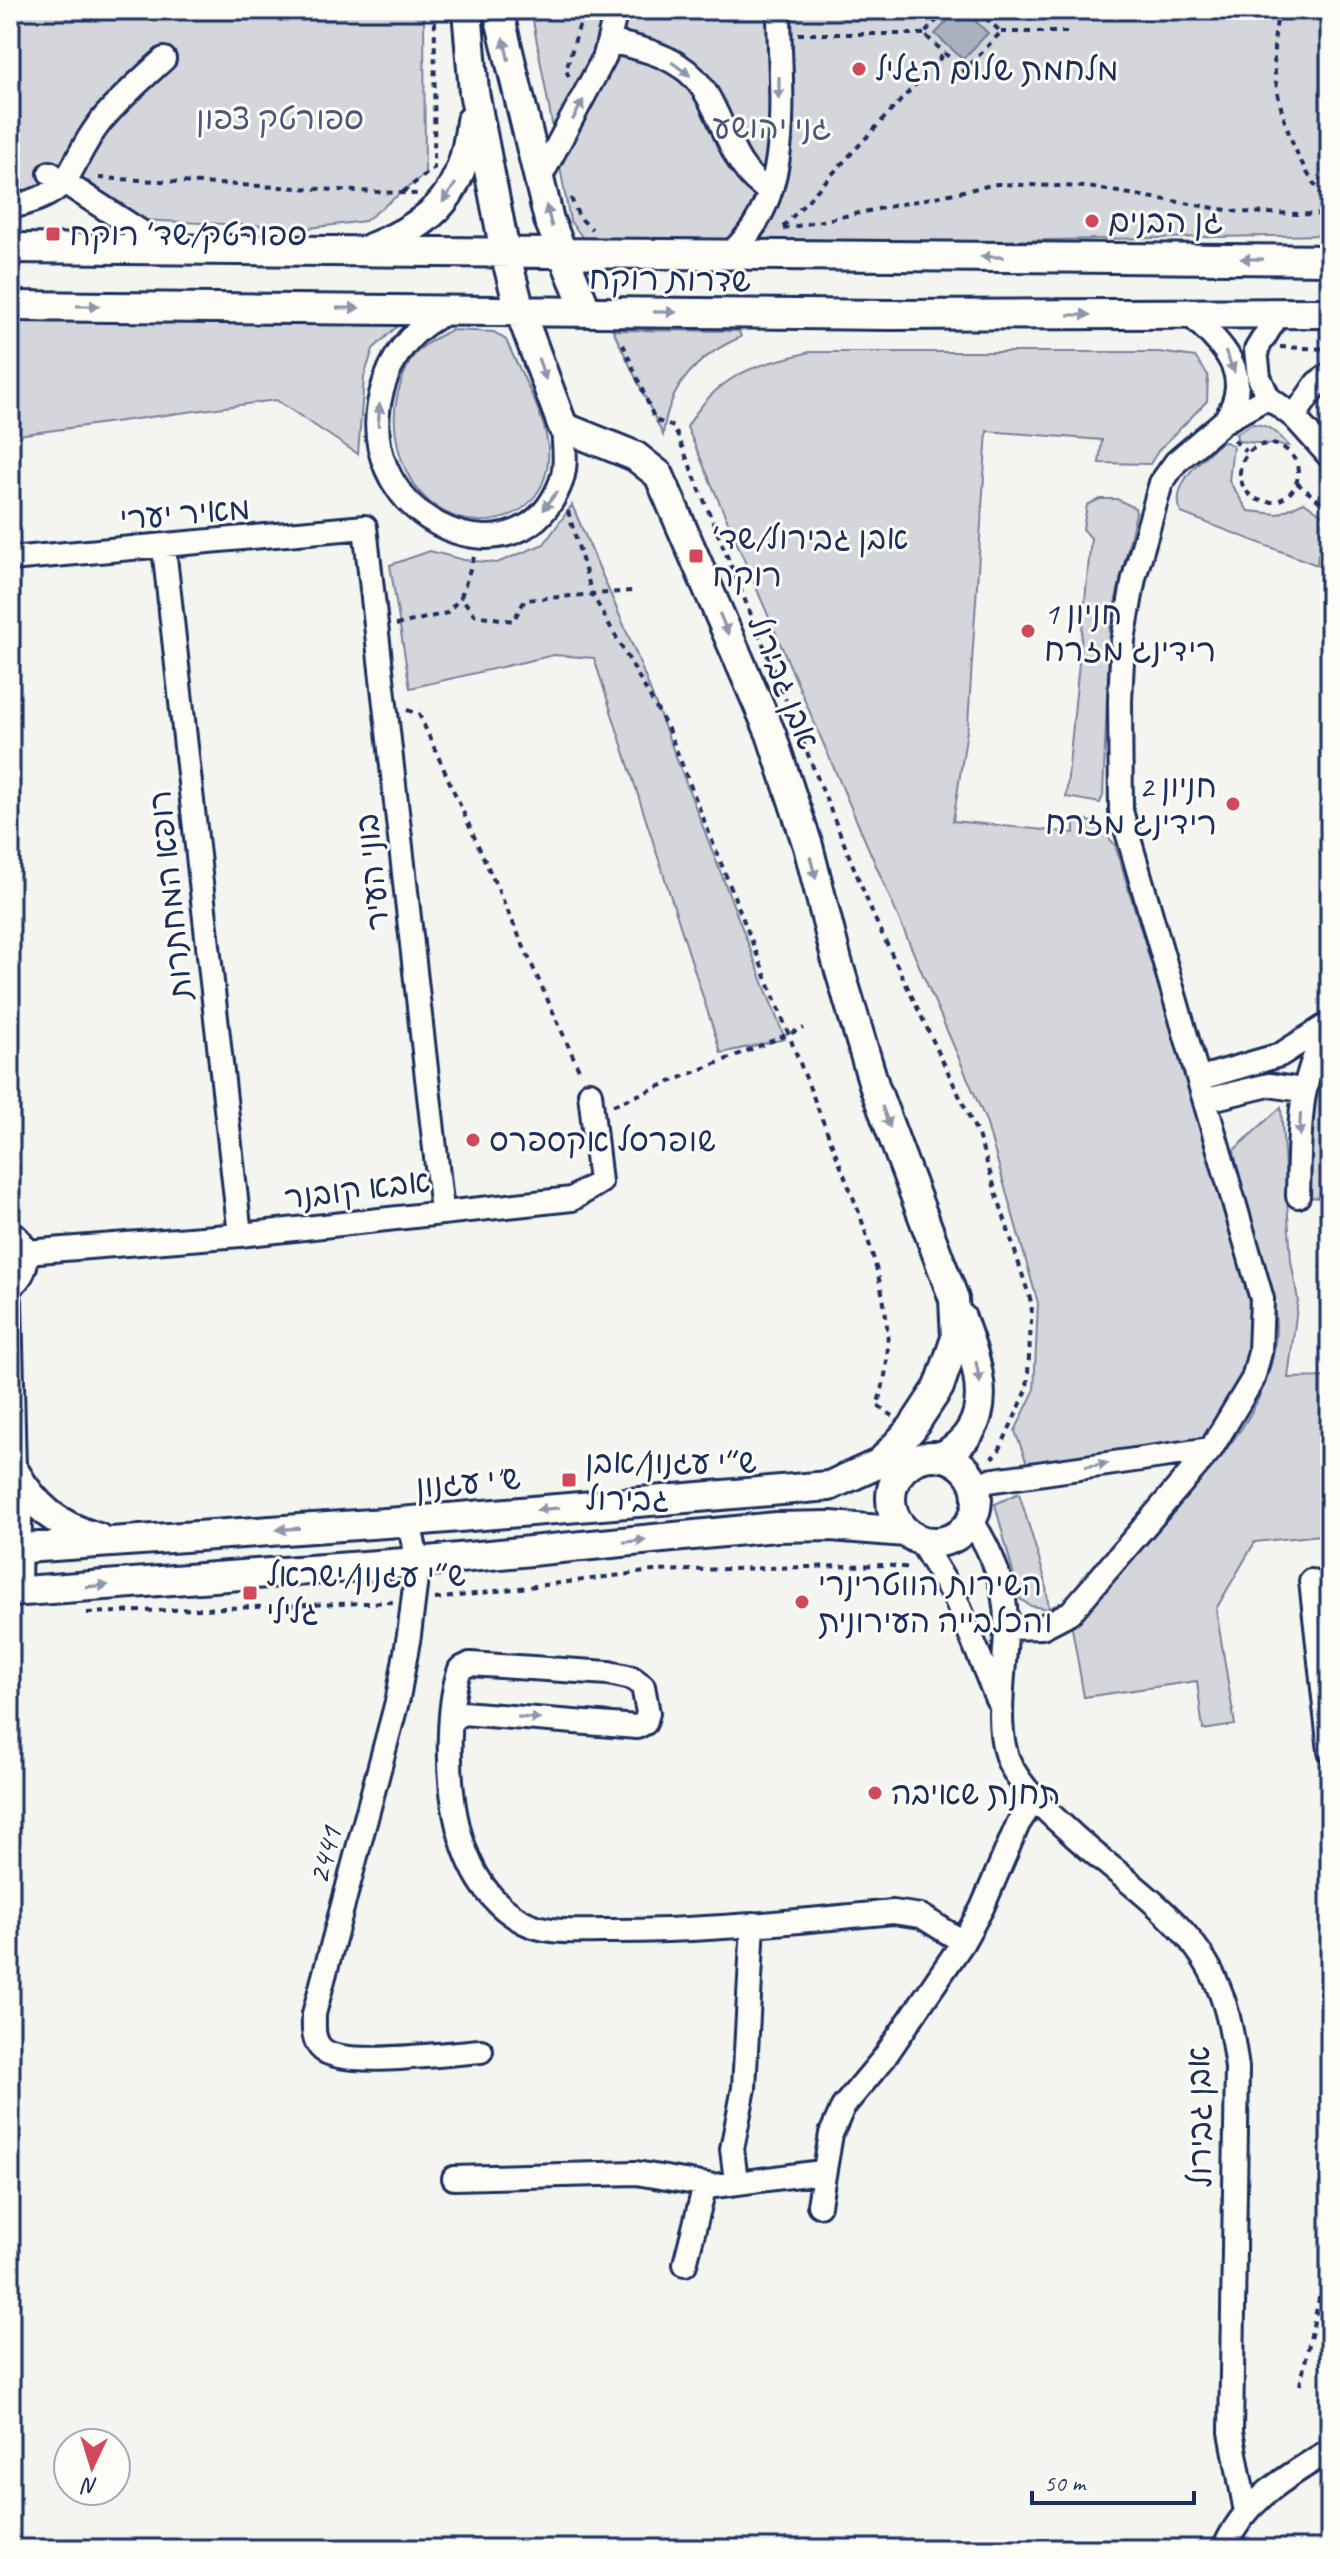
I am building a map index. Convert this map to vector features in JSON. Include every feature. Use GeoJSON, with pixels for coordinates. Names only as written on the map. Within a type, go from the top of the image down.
{"type":"FeatureCollection","features":[{"type":"Feature","properties":{"kind":"main road"},"geometry":{"type":"LineString","coordinates":[[467,10],[474,92],[505,252],[520,311],[563,427]]}},
{"type":"Feature","properties":{"kind":"main road"},"geometry":{"type":"LineString","coordinates":[[498,10],[549,220],[587,312]]}},
{"type":"Feature","properties":{"kind":"main road"},"geometry":{"type":"LineString","coordinates":[[363,251],[421,223],[448,196],[468,155],[474,92]]}},
{"type":"Feature","properties":{"kind":"main road","name":"שדרות רוקח"},"geometry":{"type":"LineString","coordinates":[[10,248],[1330,260]]}},
{"type":"Feature","properties":{"kind":"main road","name":"שדרות רוקח"},"geometry":{"type":"LineString","coordinates":[[10,306],[587,312],[1330,313]]}},
{"type":"Feature","properties":{"kind":"main road","name":"אבן גבירול"},"geometry":{"type":"LineString","coordinates":[[563,427],[635,456],[659,475],[771,734],[808,846],[837,961],[875,1088],[954,1299],[956,1338],[949,1366],[912,1428]]}},
{"type":"Feature","properties":{"kind":"main road"},"geometry":{"type":"LineString","coordinates":[[613,1503],[834,1494],[864,1489],[896,1478],[915,1460],[941,1457],[962,1443],[969,1432],[981,1387],[980,1371],[954,1299]]}},
{"type":"Feature","properties":{"kind":"main road","name":"ש''י עגנון"},"geometry":{"type":"LineString","coordinates":[[15,1548],[400,1522],[829,1486],[871,1470],[912,1428]]}},
{"type":"Feature","properties":{"kind":"main road"},"geometry":{"type":"LineString","coordinates":[[15,1592],[418,1562],[776,1527],[846,1526],[949,1538],[974,1507],[962,1466],[941,1457]]}},
{"type":"Feature","properties":{"kind":"main road"},"geometry":{"type":"LineString","coordinates":[[14,1471],[29,1498],[47,1516],[67,1528],[107,1541]]}},
{"type":"Feature","properties":{"kind":"main road"},"geometry":{"type":"LineString","coordinates":[[896,1478],[891,1501],[898,1523],[913,1535]]}},
{"type":"Feature","properties":{"kind":"street"},"geometry":{"type":"LineString","coordinates":[[540,178],[579,111],[609,41],[616,10]]}},
{"type":"Feature","properties":{"kind":"street"},"geometry":{"type":"LineString","coordinates":[[729,254],[756,226],[770,191],[779,143],[779,10]]}},
{"type":"Feature","properties":{"kind":"street"},"geometry":{"type":"LineString","coordinates":[[609,41],[657,54],[683,67],[698,84],[746,174],[770,191]]}},
{"type":"Feature","properties":{"kind":"street"},"geometry":{"type":"LineString","coordinates":[[10,207],[31,203],[63,175],[99,124],[164,59]]}},
{"type":"Feature","properties":{"kind":"street"},"geometry":{"type":"LineString","coordinates":[[63,175],[166,248]]}},
{"type":"Feature","properties":{"kind":"street"},"geometry":{"type":"LineString","coordinates":[[454,309],[426,322],[407,340],[391,366],[380,396],[378,427],[381,456],[391,481],[410,508],[435,524],[478,536],[507,535],[528,525],[555,494],[565,460],[563,427]]}},
{"type":"Feature","properties":{"kind":"street"},"geometry":{"type":"LineString","coordinates":[[1279,313],[1264,332],[1255,362],[1268,397],[1294,417],[1330,457]]}},
{"type":"Feature","properties":{"kind":"street"},"geometry":{"type":"LineString","coordinates":[[1189,314],[1220,341],[1232,361],[1237,378],[1235,404],[1226,428]]}},
{"type":"Feature","properties":{"kind":"street"},"geometry":{"type":"LineString","coordinates":[[1294,417],[1317,383],[1330,374]]}},
{"type":"Feature","properties":{"kind":"street"},"geometry":{"type":"LineString","coordinates":[[1006,1628],[1042,1627],[1062,1620],[1084,1600],[1211,1449],[1253,1379],[1263,1325],[1262,1299],[1201,1078],[1121,811],[1120,701],[1123,640],[1143,537],[1155,501],[1176,462],[1268,397]]}},
{"type":"Feature","properties":{"kind":"street","name":"מאיר יערי"},"geometry":{"type":"LineString","coordinates":[[10,559],[164,548],[365,527]]}},
{"type":"Feature","properties":{"kind":"street","name":"בוני העיר"},"geometry":{"type":"LineString","coordinates":[[365,527],[442,1211]]}},
{"type":"Feature","properties":{"kind":"street","name":"רופא המחתרות"},"geometry":{"type":"LineString","coordinates":[[164,548],[240,1235]]}},
{"type":"Feature","properties":{"kind":"street"},"geometry":{"type":"LineString","coordinates":[[1201,1078],[1280,1055],[1330,1024]]}},
{"type":"Feature","properties":{"kind":"street"},"geometry":{"type":"LineString","coordinates":[[1298,1196],[1302,1090],[1316,1049],[1330,1024]]}},
{"type":"Feature","properties":{"kind":"street"},"geometry":{"type":"LineString","coordinates":[[1207,1100],[1269,1085],[1302,1090]]}},
{"type":"Feature","properties":{"kind":"street","name":"אבא קובנר"},"geometry":{"type":"LineString","coordinates":[[26,1252],[240,1235],[572,1199],[600,1182],[591,1103]]}},
{"type":"Feature","properties":{"kind":"street"},"geometry":{"type":"LineString","coordinates":[[10,1232],[26,1252],[24,1272],[10,1287]]}},
{"type":"Feature","properties":{"kind":"street"},"geometry":{"type":"LineString","coordinates":[[10,1301],[15,1592]]}},
{"type":"Feature","properties":{"kind":"street"},"geometry":{"type":"LineString","coordinates":[[974,1507],[978,1488],[988,1481],[1211,1449]]}},
{"type":"Feature","properties":{"kind":"street","name":"אבן גבירול"},"geometry":{"type":"LineString","coordinates":[[974,1507],[998,1573],[1006,1628],[1001,1710],[1009,1764],[1034,1800],[1177,1925],[1195,1947],[1217,1984],[1230,2024],[1237,2068],[1231,2432],[1246,2512]]}},
{"type":"Feature","properties":{"kind":"street","name":"2441"},"geometry":{"type":"LineString","coordinates":[[400,1522],[411,1532],[418,1562],[398,1698],[314,2014],[314,2036],[323,2049],[341,2057],[372,2059],[481,2051]]}},
{"type":"Feature","properties":{"kind":"street"},"geometry":{"type":"LineString","coordinates":[[913,1535],[940,1568],[973,1665],[1001,1710]]}},
{"type":"Feature","properties":{"kind":"street"},"geometry":{"type":"LineString","coordinates":[[1311,1581],[1330,1751]]}},
{"type":"Feature","properties":{"kind":"street"},"geometry":{"type":"LineString","coordinates":[[453,1719],[462,1713],[637,1727],[645,1723],[648,1713],[643,1686],[632,1678],[609,1673],[470,1664],[460,1669],[453,1719],[451,1788],[463,1849],[476,1878],[506,1911],[526,1924],[546,1930],[632,1931],[893,1912],[921,1916],[963,1942]]}},
{"type":"Feature","properties":{"kind":"street"},"geometry":{"type":"LineString","coordinates":[[819,2205],[822,2172],[831,2134],[843,2107],[884,2058],[963,1942],[982,1908],[1018,1824],[1034,1800]]}},
{"type":"Feature","properties":{"kind":"street"},"geometry":{"type":"LineString","coordinates":[[736,2181],[732,2149],[744,2088],[753,1924]]}},
{"type":"Feature","properties":{"kind":"street"},"geometry":{"type":"LineString","coordinates":[[454,2178],[636,2173],[705,2185],[822,2172]]}},
{"type":"Feature","properties":{"kind":"street"},"geometry":{"type":"LineString","coordinates":[[685,2264],[705,2185]]}},
{"type":"Feature","properties":{"kind":"street"},"geometry":{"type":"LineString","coordinates":[[1224,2549],[1246,2512],[1270,2487],[1330,2450]]}},
{"type":"Feature","properties":{"kind":"path"},"geometry":{"type":"LineString","coordinates":[[63,175],[401,194],[434,168],[435,10]]}},
{"type":"Feature","properties":{"kind":"path"},"geometry":{"type":"LineString","coordinates":[[924,34],[946,10]]}},
{"type":"Feature","properties":{"kind":"path"},"geometry":{"type":"LineString","coordinates":[[977,10],[1001,32],[1069,32]]}},
{"type":"Feature","properties":{"kind":"path"},"geometry":{"type":"LineString","coordinates":[[983,16],[988,10]]}},
{"type":"Feature","properties":{"kind":"path"},"geometry":{"type":"LineString","coordinates":[[1280,10],[1276,61],[1292,149],[1330,204]]}},
{"type":"Feature","properties":{"kind":"path"},"geometry":{"type":"LineString","coordinates":[[779,35],[924,34],[964,71],[1001,32]]}},
{"type":"Feature","properties":{"kind":"path"},"geometry":{"type":"LineString","coordinates":[[945,53],[781,229],[997,184],[1088,187],[1239,212],[1330,215]]}},
{"type":"Feature","properties":{"kind":"path"},"geometry":{"type":"LineString","coordinates":[[623,344],[655,420],[674,427],[786,701]]}},
{"type":"Feature","properties":{"kind":"path"},"geometry":{"type":"LineString","coordinates":[[1273,347],[1330,349]]}},
{"type":"Feature","properties":{"kind":"path"},"geometry":{"type":"LineString","coordinates":[[1226,428],[1246,452]]}},
{"type":"Feature","properties":{"kind":"path"},"geometry":{"type":"LineString","coordinates":[[1257,447],[1289,451],[1297,459],[1300,469],[1297,483],[1287,496],[1278,500],[1259,500],[1244,488],[1239,469],[1246,452],[1257,447]]}},
{"type":"Feature","properties":{"kind":"path"},"geometry":{"type":"LineString","coordinates":[[1297,483],[1330,510]]}},
{"type":"Feature","properties":{"kind":"path"},"geometry":{"type":"LineString","coordinates":[[555,494],[571,515],[592,594],[668,729],[860,1215],[883,1294],[889,1354],[887,1379],[877,1405],[912,1428]]}},
{"type":"Feature","properties":{"kind":"path"},"geometry":{"type":"LineString","coordinates":[[376,630],[447,613],[461,597],[478,536]]}},
{"type":"Feature","properties":{"kind":"path"},"geometry":{"type":"LineString","coordinates":[[1322,596],[1330,561]]}},
{"type":"Feature","properties":{"kind":"path"},"geometry":{"type":"LineString","coordinates":[[461,597],[475,615],[513,621],[525,600],[632,591]]}},
{"type":"Feature","properties":{"kind":"path"},"geometry":{"type":"LineString","coordinates":[[386,704],[419,714],[591,1103],[804,1028]]}},
{"type":"Feature","properties":{"kind":"path"},"geometry":{"type":"LineString","coordinates":[[798,730],[874,917],[978,1135],[1032,1305],[1027,1390],[1000,1449]]}},
{"type":"Feature","properties":{"kind":"path"},"geometry":{"type":"LineString","coordinates":[[79,1613],[413,1602],[653,1571],[885,1565]]}},
{"type":"Feature","properties":{"kind":"path"},"geometry":{"type":"LineString","coordinates":[[1300,2385],[1320,2294],[1330,2282]]}},
{"type":"Feature","properties":{"kind":"green space","name":"ספורטק צפון"},"geometry":{"type":"Polygon","coordinates":[[[10,10],[424,10],[425,174],[365,221],[309,228],[139,220],[88,181],[49,177],[41,188],[10,199],[10,10]]]}},
{"type":"Feature","properties":{"kind":"green space","name":"גני יהושע"},"geometry":{"type":"Polygon","coordinates":[[[531,10],[1330,10],[1330,235],[599,245],[583,238],[570,221],[531,10]]]}},
{"type":"Feature","properties":{"kind":"green space"},"geometry":{"type":"Polygon","coordinates":[[[10,316],[408,316],[373,349],[364,377],[358,454],[276,400],[10,436],[10,316]]]}},
{"type":"Feature","properties":{"kind":"green space"},"geometry":{"type":"Polygon","coordinates":[[[451,330],[494,332],[506,340],[534,400],[546,435],[547,469],[536,495],[516,512],[491,521],[463,519],[437,507],[414,485],[399,451],[395,410],[405,372],[421,348],[451,330]]]}},
{"type":"Feature","properties":{"kind":"green space"},"geometry":{"type":"Polygon","coordinates":[[[613,330],[739,331],[741,337],[711,354],[687,375],[671,402],[663,435],[613,330]]]}},
{"type":"Feature","properties":{"kind":"green space"},"geometry":{"type":"Polygon","coordinates":[[[810,352],[1159,352],[1195,357],[1208,375],[1207,401],[1158,451],[1150,464],[1099,463],[1102,440],[987,431],[968,724],[953,821],[1074,833],[1074,817],[1081,818],[1102,830],[1115,845],[1247,1275],[1251,1327],[1246,1366],[1230,1402],[1200,1443],[1028,1466],[1015,1431],[1034,1391],[1038,1303],[986,1121],[687,427],[711,394],[739,374],[810,352]]]}},
{"type":"Feature","properties":{"kind":"green space"},"geometry":{"type":"Polygon","coordinates":[[[1252,424],[1273,430],[1289,446],[1238,441],[1236,434],[1252,424]]]}},
{"type":"Feature","properties":{"kind":"green space"},"geometry":{"type":"Polygon","coordinates":[[[1220,443],[1233,446],[1229,481],[1248,511],[1278,514],[1304,502],[1325,517],[1330,533],[1326,555],[1318,554],[1317,565],[1181,513],[1179,502],[1183,483],[1196,465],[1220,443]]]}},
{"type":"Feature","properties":{"kind":"green space"},"geometry":{"type":"Polygon","coordinates":[[[1100,499],[1117,499],[1135,508],[1136,513],[1110,625],[1103,796],[1100,803],[1066,797],[1091,538],[1083,529],[1087,505],[1100,499]]]}},
{"type":"Feature","properties":{"kind":"green space"},"geometry":{"type":"Polygon","coordinates":[[[572,505],[635,651],[785,1039],[721,1053],[594,658],[554,655],[410,688],[390,565],[430,551],[464,560],[497,563],[544,544],[572,505]]]}},
{"type":"Feature","properties":{"kind":"green space"},"geometry":{"type":"Polygon","coordinates":[[[1330,1052],[1330,1119],[1320,1198],[1308,1197],[1310,1102],[1320,1067],[1330,1052]]]}},
{"type":"Feature","properties":{"kind":"green space"},"geometry":{"type":"Polygon","coordinates":[[[1281,1107],[1291,1261],[1298,1300],[1288,1378],[1330,1377],[1330,1534],[1255,1542],[1216,1609],[1235,1725],[1203,1730],[1197,1681],[1084,1697],[1071,1622],[1112,1582],[1216,1461],[1236,1436],[1262,1390],[1274,1348],[1274,1304],[1237,1173],[1234,1150],[1281,1107]]]}},
{"type":"Feature","properties":{"kind":"green space"},"geometry":{"type":"Polygon","coordinates":[[[1019,1493],[1045,1579],[1049,1609],[1031,1606],[1020,1599],[995,1504],[1019,1493]]]}},
{"type":"Feature","properties":{"kind":"water"},"geometry":{"type":"Polygon","coordinates":[[[958,10],[964,10],[988,33],[963,59],[935,34],[958,10]]]}},
{"type":"Feature","properties":{"kind":"place","name":"מלחמת שלום הגליל"},"geometry":{"type":"Point","coordinates":[859,69]}},
{"type":"Feature","properties":{"kind":"place","name":"גן הבנים"},"geometry":{"type":"Point","coordinates":[1092,221]}},
{"type":"Feature","properties":{"kind":"place","name":"ספורטק/שד׳ רוקח"},"geometry":{"type":"Point","coordinates":[53,234]}},
{"type":"Feature","properties":{"kind":"place","name":"אבן גבירול/שד׳ רוקח"},"geometry":{"type":"Point","coordinates":[696,556]}},
{"type":"Feature","properties":{"kind":"place","name":"1 חניון רידינג מזרח"},"geometry":{"type":"Point","coordinates":[1028,631]}},
{"type":"Feature","properties":{"kind":"place","name":"2 חניון רידינג מזרח"},"geometry":{"type":"Point","coordinates":[1233,804]}},
{"type":"Feature","properties":{"kind":"place","name":"שופרסל אקספרס"},"geometry":{"type":"Point","coordinates":[473,1140]}},
{"type":"Feature","properties":{"kind":"place","name":"ש״י עגנון/אבן גבירול"},"geometry":{"type":"Point","coordinates":[569,1480]}},
{"type":"Feature","properties":{"kind":"place","name":"ש״י עגנון/ישראל גלילי"},"geometry":{"type":"Point","coordinates":[250,1593]}},
{"type":"Feature","properties":{"kind":"place","name":"השירות הווטרינרי והכלבייה העירונית"},"geometry":{"type":"Point","coordinates":[802,1602]}},
{"type":"Feature","properties":{"kind":"place","name":"תחנת שאיבה"},"geometry":{"type":"Point","coordinates":[875,1793]}}]}
